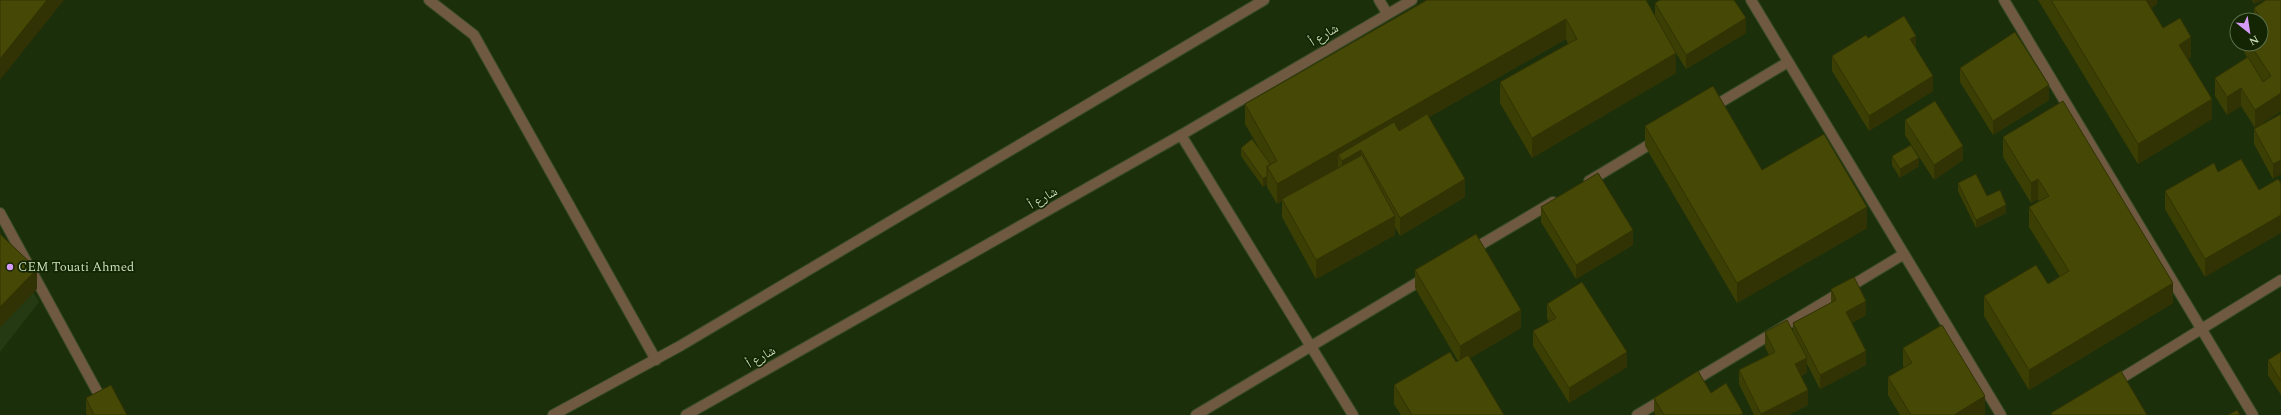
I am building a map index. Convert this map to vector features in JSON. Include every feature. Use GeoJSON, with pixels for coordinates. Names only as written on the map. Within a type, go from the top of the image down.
{"type":"FeatureCollection","features":[{"type":"Feature","properties":{"kind":"street"},"geometry":{"type":"LineString","coordinates":[[429,0],[474,35],[656,360]]}},
{"type":"Feature","properties":{"kind":"street"},"geometry":{"type":"LineString","coordinates":[[554,415],[656,360],[1264,0]]}},
{"type":"Feature","properties":{"kind":"street"},"geometry":{"type":"LineString","coordinates":[[1379,0],[1387,13]]}},
{"type":"Feature","properties":{"kind":"street","name":"شارع أ"},"geometry":{"type":"LineString","coordinates":[[686,415],[1181,135],[1387,13],[1412,0]]}},
{"type":"Feature","properties":{"kind":"street"},"geometry":{"type":"LineString","coordinates":[[1751,0],[2001,415]]}},
{"type":"Feature","properties":{"kind":"street"},"geometry":{"type":"LineString","coordinates":[[2004,0],[2253,415]]}},
{"type":"Feature","properties":{"kind":"street"},"geometry":{"type":"LineString","coordinates":[[1699,115],[1788,62]]}},
{"type":"Feature","properties":{"kind":"street"},"geometry":{"type":"LineString","coordinates":[[1181,135],[1353,415]]}},
{"type":"Feature","properties":{"kind":"street"},"geometry":{"type":"LineString","coordinates":[[1583,184],[1665,135]]}},
{"type":"Feature","properties":{"kind":"street"},"geometry":{"type":"LineString","coordinates":[[1460,257],[1562,196]]}},
{"type":"Feature","properties":{"kind":"street"},"geometry":{"type":"LineString","coordinates":[[0,213],[110,415]]}},
{"type":"Feature","properties":{"kind":"street"},"geometry":{"type":"LineString","coordinates":[[1638,415],[1904,254]]}},
{"type":"Feature","properties":{"kind":"street"},"geometry":{"type":"LineString","coordinates":[[1196,415],[1433,274]]}},
{"type":"Feature","properties":{"kind":"street"},"geometry":{"type":"LineString","coordinates":[[2103,390],[2281,280]]}},
{"type":"Feature","properties":{"kind":"shaded area","name":"CEM Touati Ahmed"},"geometry":{"type":"Polygon","coordinates":[[[0,232],[39,302],[0,352],[0,232]]]}},
{"type":"Feature","properties":{"kind":"building"},"geometry":{"type":"Polygon","coordinates":[[[0,0],[47,0],[0,59],[0,0]]]}},
{"type":"Feature","properties":{"kind":"building"},"geometry":{"type":"Polygon","coordinates":[[[1427,0],[1646,0],[1676,53],[1532,138],[1500,82],[1577,39],[1566,19],[1277,184],[1267,166],[1277,161],[1245,104],[1427,0]]]}},
{"type":"Feature","properties":{"kind":"building"},"geometry":{"type":"Polygon","coordinates":[[[1660,0],[1734,0],[1746,18],[1686,55],[1655,3],[1660,0]]]}},
{"type":"Feature","properties":{"kind":"building"},"geometry":{"type":"Polygon","coordinates":[[[2051,0],[2146,0],[2163,28],[2180,18],[2191,37],[2179,45],[2212,99],[2138,144],[2051,0]]]}},
{"type":"Feature","properties":{"kind":"building"},"geometry":{"type":"Polygon","coordinates":[[[2266,0],[2281,0],[2281,93],[2255,110],[2241,88],[2227,97],[2215,78],[2248,57],[2263,82],[2271,76],[2255,52],[2269,52],[2269,12],[2257,12],[2254,8],[2266,0]]]}},
{"type":"Feature","properties":{"kind":"building"},"geometry":{"type":"Polygon","coordinates":[[[1904,16],[1916,36],[1910,39],[1933,76],[1869,116],[1832,56],[1866,35],[1868,38],[1904,16]]]}},
{"type":"Feature","properties":{"kind":"building"},"geometry":{"type":"Polygon","coordinates":[[[2015,32],[2049,85],[1993,121],[1960,68],[2015,32]]]}},
{"type":"Feature","properties":{"kind":"building"},"geometry":{"type":"Polygon","coordinates":[[[1713,86],[1762,170],[1824,134],[1867,207],[1737,283],[1645,126],[1713,86]]]}},
{"type":"Feature","properties":{"kind":"building"},"geometry":{"type":"Polygon","coordinates":[[[1935,101],[1963,146],[1934,165],[1905,120],[1935,101]]]}},
{"type":"Feature","properties":{"kind":"building"},"geometry":{"type":"Polygon","coordinates":[[[2063,101],[2173,283],[2029,370],[1984,296],[2036,265],[2048,284],[2069,271],[2029,207],[2049,196],[2038,179],[2031,183],[2003,137],[2063,101]]]}},
{"type":"Feature","properties":{"kind":"building"},"geometry":{"type":"Polygon","coordinates":[[[1427,114],[1465,179],[1400,218],[1361,150],[1342,161],[1338,155],[1394,122],[1399,131],[1427,114]]]}},
{"type":"Feature","properties":{"kind":"building"},"geometry":{"type":"Polygon","coordinates":[[[2281,114],[2281,160],[2273,164],[2254,129],[2281,114]]]}},
{"type":"Feature","properties":{"kind":"building"},"geometry":{"type":"Polygon","coordinates":[[[1252,139],[1271,165],[1267,166],[1267,176],[1263,179],[1241,148],[1252,139]]]}},
{"type":"Feature","properties":{"kind":"building"},"geometry":{"type":"Polygon","coordinates":[[[1911,145],[1919,158],[1900,169],[1892,156],[1911,145]]]}},
{"type":"Feature","properties":{"kind":"building"},"geometry":{"type":"Polygon","coordinates":[[[1362,155],[1395,216],[1316,260],[1282,199],[1362,155]]]}},
{"type":"Feature","properties":{"kind":"building"},"geometry":{"type":"Polygon","coordinates":[[[2241,159],[2259,190],[2278,179],[2281,183],[2281,215],[2205,259],[2165,191],[2214,163],[2218,172],[2241,159]]]}},
{"type":"Feature","properties":{"kind":"building"},"geometry":{"type":"Polygon","coordinates":[[[1598,173],[1633,230],[1576,265],[1541,207],[1598,173]]]}},
{"type":"Feature","properties":{"kind":"building"},"geometry":{"type":"Polygon","coordinates":[[[1976,174],[1987,196],[2000,190],[2006,205],[1976,220],[1958,183],[1976,174]]]}},
{"type":"Feature","properties":{"kind":"building"},"geometry":{"type":"Polygon","coordinates":[[[0,234],[37,269],[0,307],[0,234]]]}},
{"type":"Feature","properties":{"kind":"building"},"geometry":{"type":"Polygon","coordinates":[[[1476,234],[1521,310],[1460,346],[1415,270],[1476,234]]]}},
{"type":"Feature","properties":{"kind":"building"},"geometry":{"type":"Polygon","coordinates":[[[1854,277],[1866,301],[1846,312],[1866,351],[1820,375],[1793,323],[1836,300],[1831,289],[1854,277]]]}},
{"type":"Feature","properties":{"kind":"building"},"geometry":{"type":"Polygon","coordinates":[[[1582,282],[1627,352],[1569,388],[1533,331],[1556,318],[1547,304],[1582,282]]]}},
{"type":"Feature","properties":{"kind":"building"},"geometry":{"type":"Polygon","coordinates":[[[1787,320],[1807,358],[1795,364],[1808,390],[1761,414],[1739,370],[1775,352],[1765,332],[1787,320]]]}},
{"type":"Feature","properties":{"kind":"building"},"geometry":{"type":"Polygon","coordinates":[[[1942,325],[1985,396],[1954,415],[1911,415],[1888,377],[1912,363],[1903,348],[1942,325]]]}},
{"type":"Feature","properties":{"kind":"building"},"geometry":{"type":"Polygon","coordinates":[[[1450,352],[1456,362],[1468,355],[1504,415],[1412,415],[1394,385],[1450,352]]]}},
{"type":"Feature","properties":{"kind":"building"},"geometry":{"type":"Polygon","coordinates":[[[2281,352],[2281,381],[2268,360],[2281,352]]]}},
{"type":"Feature","properties":{"kind":"building"},"geometry":{"type":"Polygon","coordinates":[[[1698,371],[1711,393],[1726,383],[1743,413],[1740,415],[1664,415],[1654,398],[1698,371]]]}},
{"type":"Feature","properties":{"kind":"building"},"geometry":{"type":"Polygon","coordinates":[[[2121,371],[2147,415],[2052,415],[2051,413],[2121,371]]]}},
{"type":"Feature","properties":{"kind":"building"},"geometry":{"type":"Polygon","coordinates":[[[111,385],[127,415],[94,415],[86,398],[111,385]]]}},
{"type":"Feature","properties":{"kind":"building"},"geometry":{"type":"Polygon","coordinates":[[[2237,410],[2240,415],[2228,415],[2237,410]]]}},
{"type":"Feature","properties":{"kind":"place","name":"CEM Touati Ahmed"},"geometry":{"type":"Point","coordinates":[10,267]}}]}
